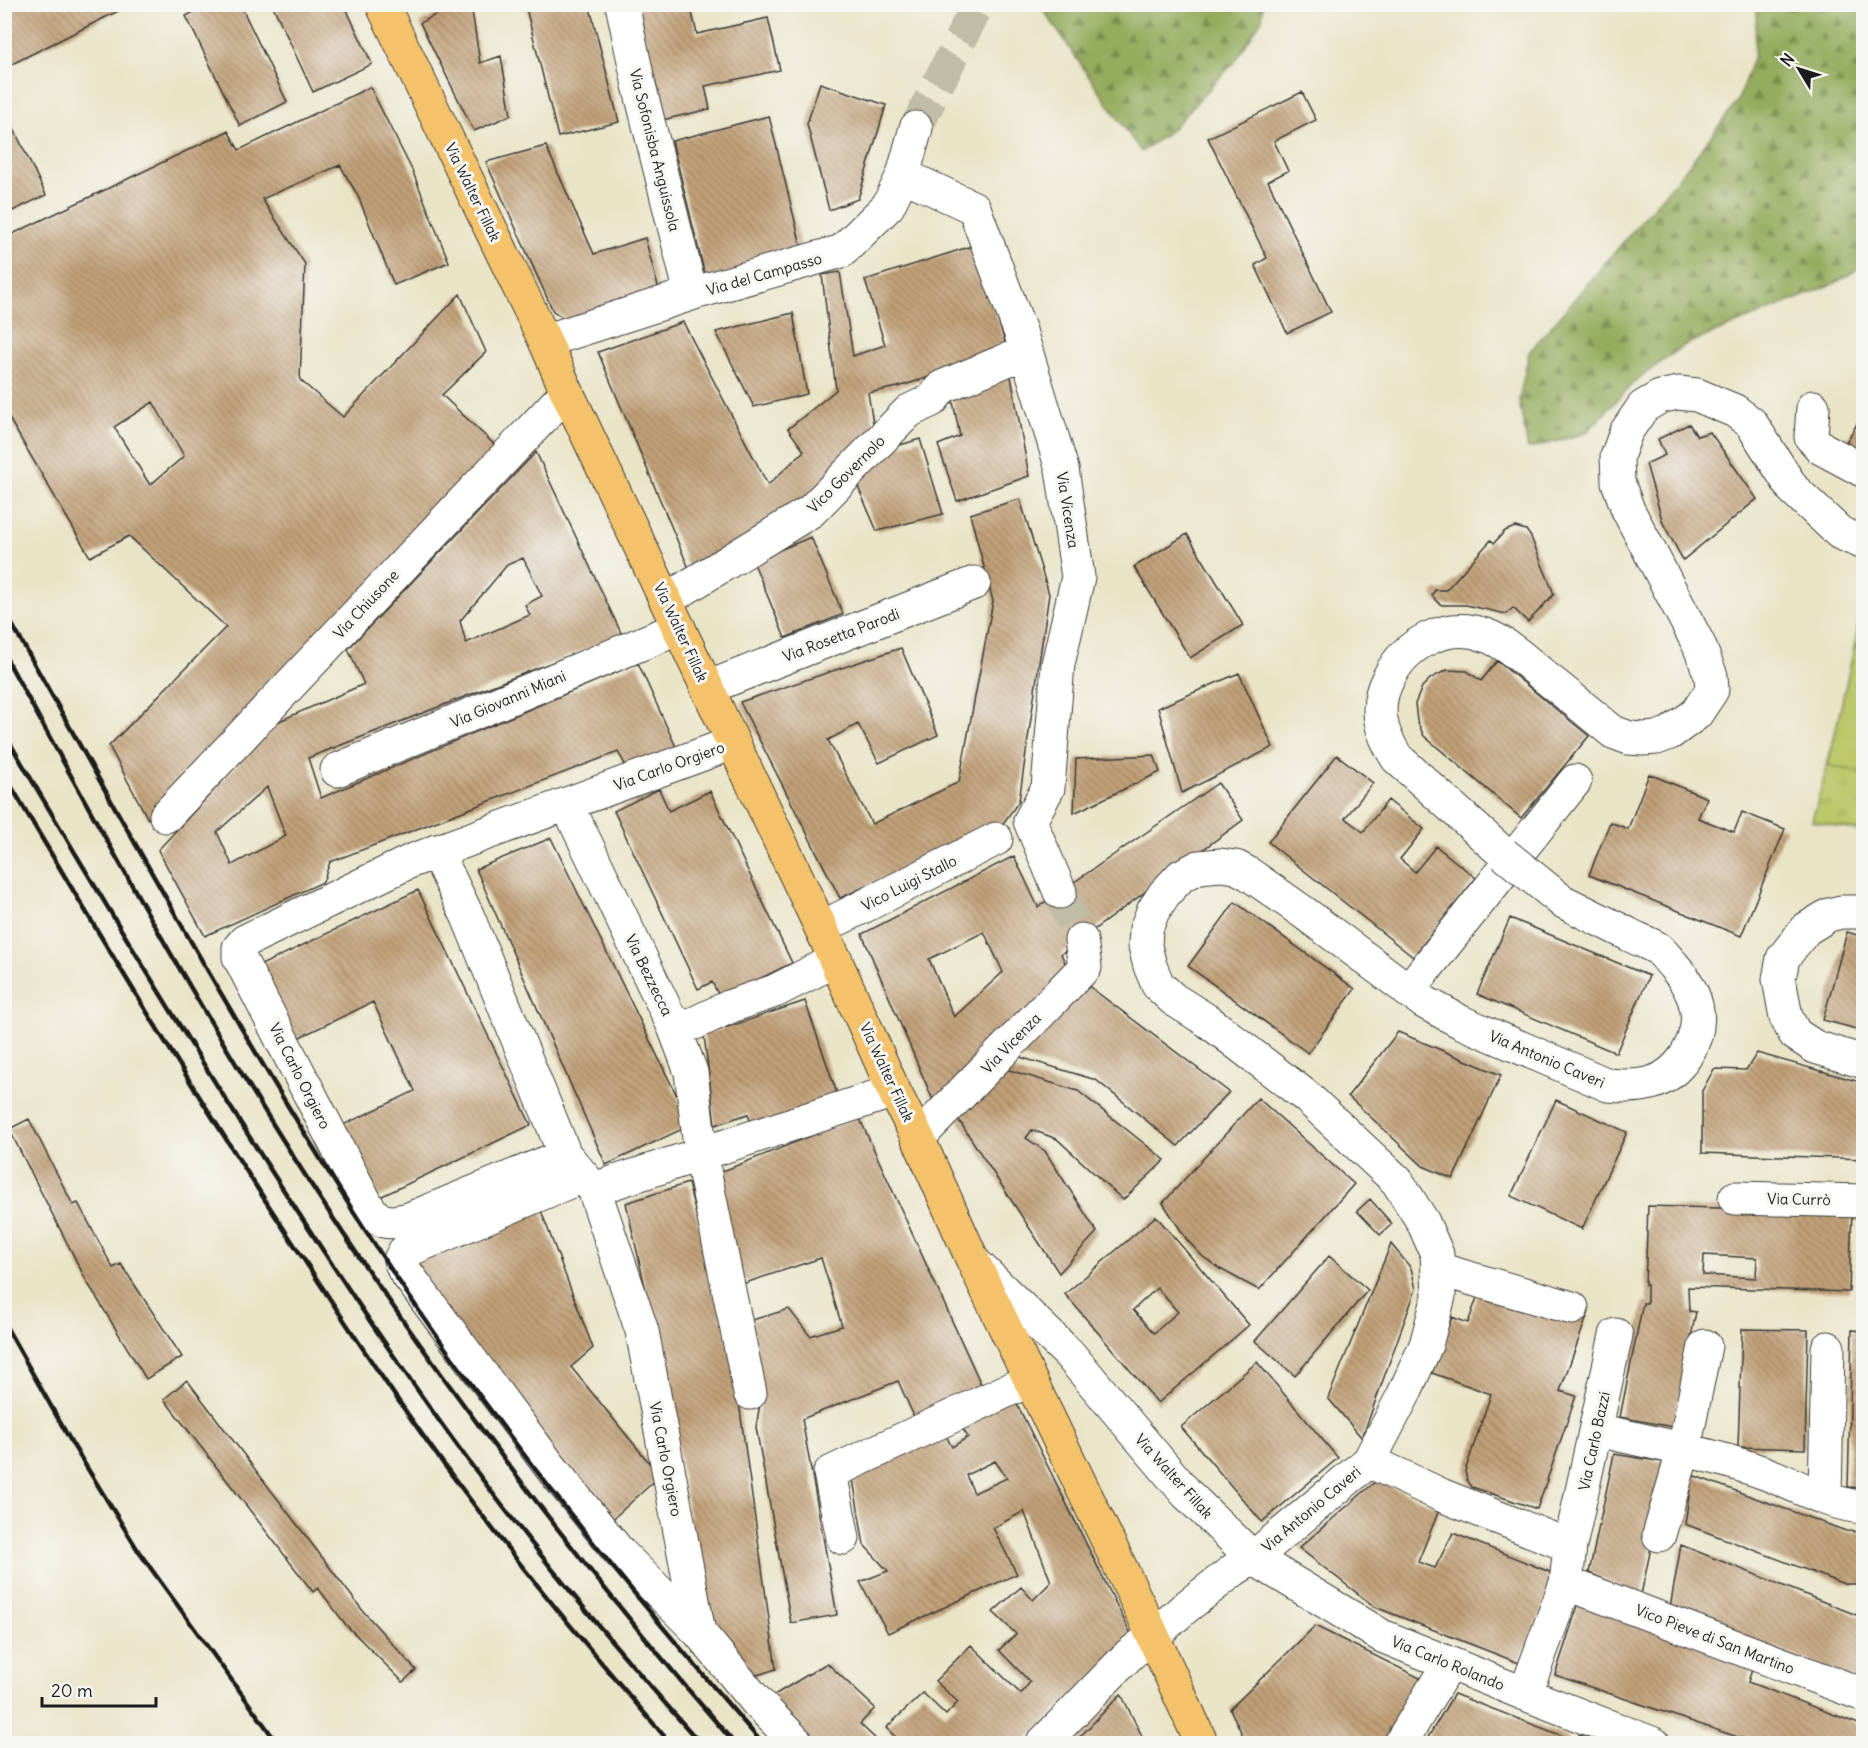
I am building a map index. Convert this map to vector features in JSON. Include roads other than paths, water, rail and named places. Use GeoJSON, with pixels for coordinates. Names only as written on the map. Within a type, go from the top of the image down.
{"type":"FeatureCollection","features":[{"type":"Feature","properties":{"kind":"main road","name":"Via Walter Fillak"},"geometry":{"type":"LineString","coordinates":[[382,4],[545,341],[836,960],[973,1262],[1202,1743]]}},
{"type":"Feature","properties":{"kind":"street","name":"Via Sofonisba Anguissola"},"geometry":{"type":"LineString","coordinates":[[622,4],[639,85],[691,294]]}},
{"type":"Feature","properties":{"kind":"street","name":"Via del Campasso"},"geometry":{"type":"LineString","coordinates":[[545,341],[691,294],[842,251],[888,206],[903,175],[916,128]]}},
{"type":"Feature","properties":{"kind":"street","name":"Via Vicenza"},"geometry":{"type":"LineString","coordinates":[[903,175],[974,208],[1026,351],[1062,469],[1078,578],[1058,664],[1048,789],[1030,821],[1060,892]]}},
{"type":"Feature","properties":{"kind":"street","name":"Vico Governolo"},"geometry":{"type":"LineString","coordinates":[[672,614],[811,511],[909,411],[932,399],[942,387],[1026,351]]}},
{"type":"Feature","properties":{"kind":"street","name":"Via Chiusone"},"geometry":{"type":"LineString","coordinates":[[166,816],[567,392]]}},
{"type":"Feature","properties":{"kind":"street","name":"Via Antonio Caveri"},"geometry":{"type":"LineString","coordinates":[[1042,1743],[1130,1654],[1186,1607],[1253,1558],[1369,1461],[1403,1396],[1426,1345],[1439,1296],[1437,1254],[1423,1222],[1396,1181],[1307,1097],[1208,1022],[1173,999],[1158,985],[1145,946],[1146,929],[1153,911],[1165,893],[1181,876],[1199,867],[1220,865],[1236,867],[1303,912],[1408,991],[1461,1022],[1608,1086],[1633,1088],[1651,1084],[1670,1074],[1685,1057],[1696,1035],[1698,1020],[1687,981],[1658,949],[1562,901],[1504,854],[1397,759],[1383,730],[1378,707],[1383,688],[1393,669],[1409,649],[1430,637],[1456,631],[1472,632],[1487,636],[1518,654],[1613,732],[1629,738],[1657,738],[1670,733],[1696,714],[1705,704],[1712,690],[1711,676],[1699,645],[1628,510],[1618,482],[1617,457],[1626,432],[1642,407],[1660,397],[1678,393],[1698,394],[1735,411],[1751,423],[1793,489],[1840,533],[1863,543]]}},
{"type":"Feature","properties":{"kind":"street"},"geometry":{"type":"LineString","coordinates":[[1813,407],[1811,437],[1821,448],[1863,471]]}},
{"type":"Feature","properties":{"kind":"street","name":"Via Rosetta Parodi"},"geometry":{"type":"LineString","coordinates":[[707,688],[974,583]]}},
{"type":"Feature","properties":{"kind":"street","name":"Via Giovanni Miani"},"geometry":{"type":"LineString","coordinates":[[338,770],[672,614]]}},
{"type":"Feature","properties":{"kind":"street","name":"Via Carlo Orgiero"},"geometry":{"type":"LineString","coordinates":[[581,1173],[409,1219],[394,1222],[380,1221],[367,1205],[239,957],[238,948],[245,941],[411,861],[734,743]]}},
{"type":"Feature","properties":{"kind":"street"},"geometry":{"type":"LineString","coordinates":[[1408,991],[1575,781]]}},
{"type":"Feature","properties":{"kind":"street","name":"Via Bezzecca"},"geometry":{"type":"LineString","coordinates":[[567,804],[674,1027],[691,1072],[702,1155],[750,1393]]}},
{"type":"Feature","properties":{"kind":"street","name":"Vico Luigi Stallo"},"geometry":{"type":"LineString","coordinates":[[821,928],[996,839]]}},
{"type":"Feature","properties":{"kind":"street","name":"Via Carlo Orgiero"},"geometry":{"type":"LineString","coordinates":[[436,851],[468,917],[581,1173],[642,1331],[699,1632],[757,1702],[798,1743]]}},
{"type":"Feature","properties":{"kind":"street"},"geometry":{"type":"LineString","coordinates":[[1863,912],[1841,912],[1829,915],[1806,929],[1783,957],[1779,979],[1786,1017],[1795,1034],[1815,1047],[1863,1062]]}},
{"type":"Feature","properties":{"kind":"street","name":"Via Vicenza"},"geometry":{"type":"LineString","coordinates":[[918,1138],[1085,967],[1081,940]]}},
{"type":"Feature","properties":{"kind":"street"},"geometry":{"type":"LineString","coordinates":[[674,1027],[695,1023],[731,1006],[775,991],[836,960]]}},
{"type":"Feature","properties":{"kind":"street"},"geometry":{"type":"LineString","coordinates":[[699,1632],[619,1552],[549,1465],[404,1270],[400,1260],[404,1252],[581,1173],[702,1155],[894,1091]]}},
{"type":"Feature","properties":{"kind":"street","name":"Via Currò"},"geometry":{"type":"LineString","coordinates":[[1735,1198],[1863,1201]]}},
{"type":"Feature","properties":{"kind":"street","name":"Via Walter Fillak"},"geometry":{"type":"LineString","coordinates":[[973,1262],[1070,1355],[1187,1494],[1253,1558]]}},
{"type":"Feature","properties":{"kind":"street"},"geometry":{"type":"LineString","coordinates":[[1438,1269],[1572,1308]]}},
{"type":"Feature","properties":{"kind":"street","name":"Via Carlo Bazzi"},"geometry":{"type":"LineString","coordinates":[[1525,1694],[1566,1583],[1570,1546],[1616,1335]]}},
{"type":"Feature","properties":{"kind":"street"},"geometry":{"type":"LineString","coordinates":[[1659,1536],[1684,1449],[1705,1346]]}},
{"type":"Feature","properties":{"kind":"street"},"geometry":{"type":"LineString","coordinates":[[1826,1497],[1827,1348]]}},
{"type":"Feature","properties":{"kind":"street"},"geometry":{"type":"LineString","coordinates":[[843,1538],[830,1473],[1030,1380]]}},
{"type":"Feature","properties":{"kind":"street"},"geometry":{"type":"LineString","coordinates":[[1597,1430],[1684,1449],[1760,1471],[1826,1497],[1852,1506],[1863,1507]]}},
{"type":"Feature","properties":{"kind":"street","name":"Via Antonio Caveri"},"geometry":{"type":"LineString","coordinates":[[1369,1461],[1441,1495],[1570,1546]]}},
{"type":"Feature","properties":{"kind":"street","name":"Via Carlo Rolando"},"geometry":{"type":"LineString","coordinates":[[1253,1558],[1382,1636],[1654,1743]]}},
{"type":"Feature","properties":{"kind":"street","name":"Vico Pieve di San Martino"},"geometry":{"type":"LineString","coordinates":[[1566,1583],[1863,1695]]}},
{"type":"Feature","properties":{"kind":"street"},"geometry":{"type":"LineString","coordinates":[[1400,1743],[1449,1663]]}},
{"type":"Feature","properties":{"kind":"tunnel"},"geometry":{"type":"LineString","coordinates":[[916,128],[978,4]]}},
{"type":"Feature","properties":{"kind":"tunnel"},"geometry":{"type":"LineString","coordinates":[[1060,892],[1081,940]]}},
{"type":"Feature","properties":{"kind":"railway"},"geometry":{"type":"LineString","coordinates":[[4,610],[239,1025],[338,1188],[390,1268],[477,1392],[569,1512],[664,1629],[763,1744]]}},
{"type":"Feature","properties":{"kind":"railway"},"geometry":{"type":"LineString","coordinates":[[4,654],[91,813],[227,1050],[374,1279],[459,1399],[593,1574],[735,1744]]}},
{"type":"Feature","properties":{"kind":"railway"},"geometry":{"type":"LineString","coordinates":[[4,733],[189,1041],[325,1254],[387,1346],[451,1437],[527,1538],[612,1642],[701,1744]]}},
{"type":"Feature","properties":{"kind":"railway"},"geometry":{"type":"LineString","coordinates":[[4,774],[218,1127],[392,1391],[506,1546],[671,1744]]}},
{"type":"Feature","properties":{"kind":"railway"},"geometry":{"type":"LineString","coordinates":[[4,1323],[73,1445],[139,1552],[278,1744]]}}]}
